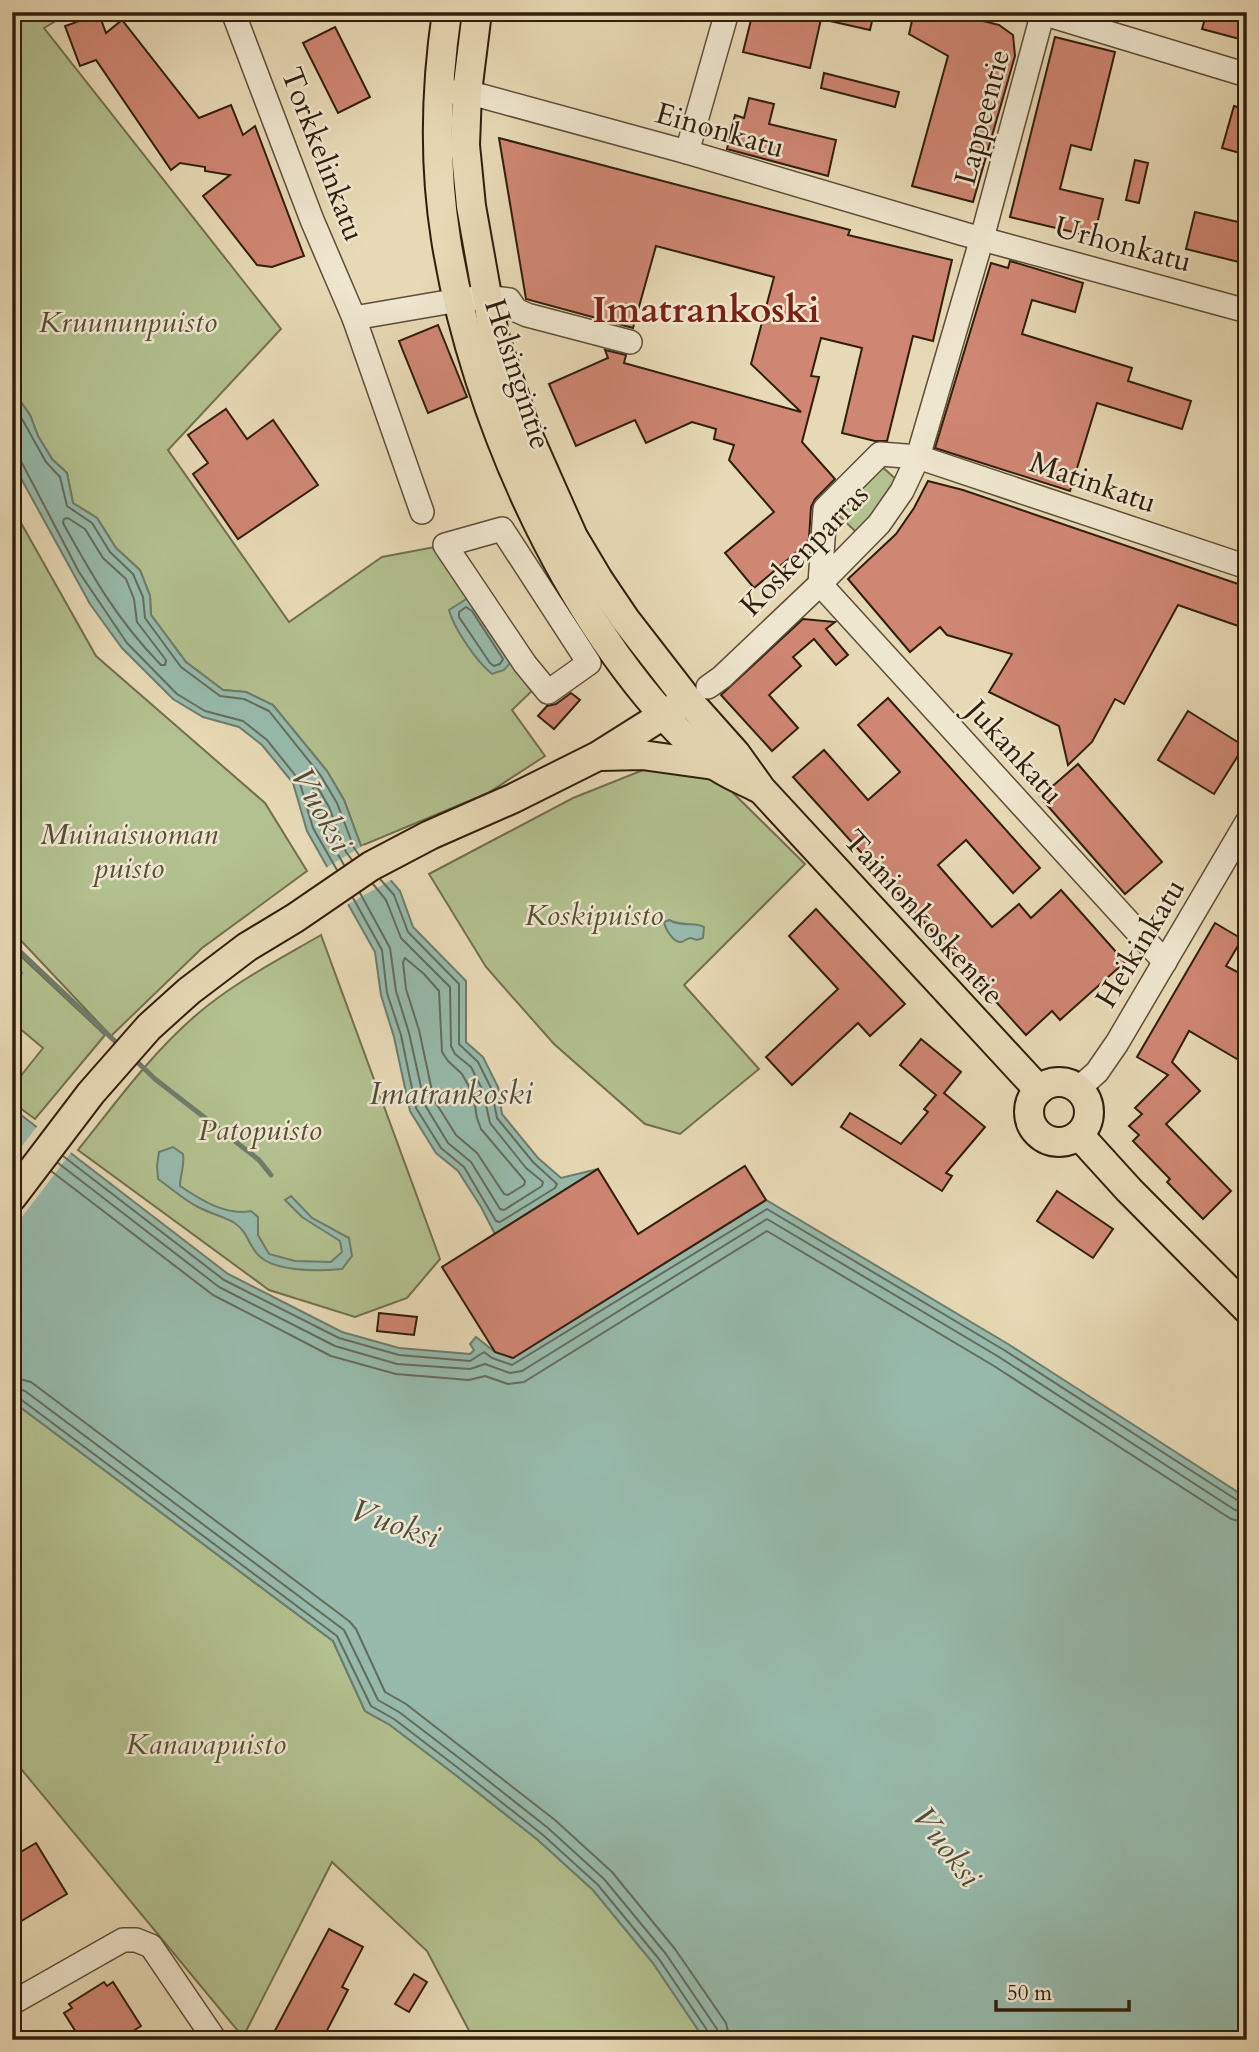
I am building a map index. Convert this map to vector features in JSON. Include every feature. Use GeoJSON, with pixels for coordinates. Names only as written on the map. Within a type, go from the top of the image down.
{"type":"FeatureCollection","features":[{"type":"Feature","properties":{"kind":"main road","name":"Helsingintie"},"geometry":{"type":"LineString","coordinates":[[447,12],[438,91],[438,145],[446,240],[472,299],[494,335],[526,431],[573,537],[625,619],[697,693]]}},
{"type":"Feature","properties":{"kind":"main road","name":"Helsingintie"},"geometry":{"type":"LineString","coordinates":[[477,12],[467,92],[465,145],[474,232],[469,341],[491,410],[545,538],[600,632],[664,715]]}},
{"type":"Feature","properties":{"kind":"main road"},"geometry":{"type":"LineString","coordinates":[[12,1197],[118,1060],[189,991],[237,954],[372,866],[430,835],[514,798],[598,756],[697,693]]}},
{"type":"Feature","properties":{"kind":"main road","name":"Tainionkoskentie"},"geometry":{"type":"LineString","coordinates":[[697,693],[761,789],[1039,1090]]}},
{"type":"Feature","properties":{"kind":"main road","name":"Tainionkoskentie"},"geometry":{"type":"LineString","coordinates":[[664,715],[714,765],[761,789]]}},
{"type":"Feature","properties":{"kind":"main road"},"geometry":{"type":"LineString","coordinates":[[598,756],[642,755],[714,765]]}},
{"type":"Feature","properties":{"kind":"main road"},"geometry":{"type":"LineString","coordinates":[[1059,1082],[1078,1089],[1089,1107],[1089,1118],[1079,1135],[1068,1141],[1056,1142],[1045,1139],[1036,1132],[1030,1122],[1029,1110],[1032,1099],[1039,1090],[1048,1084],[1059,1082]]}},
{"type":"Feature","properties":{"kind":"main road"},"geometry":{"type":"LineString","coordinates":[[1079,1135],[1129,1190],[1247,1309]]}},
{"type":"Feature","properties":{"kind":"street","name":"Torkkelinkatu"},"geometry":{"type":"LineString","coordinates":[[233,12],[354,318],[422,512]]}},
{"type":"Feature","properties":{"kind":"street"},"geometry":{"type":"LineString","coordinates":[[687,152],[727,12]]}},
{"type":"Feature","properties":{"kind":"street"},"geometry":{"type":"LineString","coordinates":[[1042,13],[1247,75]]}},
{"type":"Feature","properties":{"kind":"street","name":"Lappeentie"},"geometry":{"type":"LineString","coordinates":[[982,238],[1042,13]]}},
{"type":"Feature","properties":{"kind":"street","name":"Einonkatu"},"geometry":{"type":"LineString","coordinates":[[438,91],[467,92],[687,152],[982,238]]}},
{"type":"Feature","properties":{"kind":"street","name":"Urhonkatu"},"geometry":{"type":"LineString","coordinates":[[982,238],[1247,311]]}},
{"type":"Feature","properties":{"kind":"street","name":"Koskenparras"},"geometry":{"type":"LineString","coordinates":[[697,693],[722,677],[820,584],[879,524],[902,491],[918,457],[982,238]]}},
{"type":"Feature","properties":{"kind":"street"},"geometry":{"type":"LineString","coordinates":[[354,318],[472,299],[509,300],[516,310],[527,315],[630,342]]}},
{"type":"Feature","properties":{"kind":"street","name":"Matinkatu"},"geometry":{"type":"LineString","coordinates":[[820,584],[825,509],[880,454],[918,457],[1247,567]]}},
{"type":"Feature","properties":{"kind":"street"},"geometry":{"type":"LineString","coordinates":[[502,530],[589,663],[548,692],[525,664],[445,545],[502,530]]}},
{"type":"Feature","properties":{"kind":"street","name":"Jukankatu"},"geometry":{"type":"LineString","coordinates":[[820,584],[1165,962]]}},
{"type":"Feature","properties":{"kind":"street","name":"Heikinkatu"},"geometry":{"type":"LineString","coordinates":[[1078,1089],[1097,1072],[1117,1042],[1247,822]]}},
{"type":"Feature","properties":{"kind":"street"},"geometry":{"type":"LineString","coordinates":[[12,2003],[122,1940],[136,1940],[150,1946],[215,2040]]}},
{"type":"Feature","properties":{"kind":"green space","name":"Kruununpuisto"},"geometry":{"type":"Polygon","coordinates":[[[12,12],[71,12],[44,28],[281,329],[168,450],[289,622],[382,557],[445,545],[540,683],[512,710],[545,756],[488,793],[361,846],[344,800],[327,771],[273,705],[246,692],[223,690],[186,662],[151,615],[150,596],[140,570],[116,548],[97,518],[73,503],[67,473],[52,459],[38,436],[30,415],[12,389],[12,12]]]}},
{"type":"Feature","properties":{"kind":"green space"},"geometry":{"type":"Polygon","coordinates":[[[879,464],[899,482],[875,516],[856,532],[832,509],[879,464]]]}},
{"type":"Feature","properties":{"kind":"green space","name":"Muinaisuoman puisto"},"geometry":{"type":"Polygon","coordinates":[[[12,507],[96,656],[265,803],[307,871],[202,948],[111,1036],[12,931],[12,507]]]}},
{"type":"Feature","properties":{"kind":"green space","name":"Koskipuisto"},"geometry":{"type":"Polygon","coordinates":[[[648,768],[721,781],[805,864],[684,985],[759,1069],[680,1134],[645,1124],[554,1044],[486,967],[429,874],[573,798],[648,768]]]}},
{"type":"Feature","properties":{"kind":"green space","name":"Patopuisto"},"geometry":{"type":"Polygon","coordinates":[[[321,935],[440,1259],[407,1298],[355,1317],[269,1290],[78,1150],[148,1063],[195,1016],[240,982],[321,935]]]}},
{"type":"Feature","properties":{"kind":"green space"},"geometry":{"type":"Polygon","coordinates":[[[12,948],[105,1035],[35,1119],[12,1102],[12,1087],[43,1048],[12,1022],[12,986],[22,973],[12,964],[12,948]]]}},
{"type":"Feature","properties":{"kind":"green space","name":"Kanavapuisto"},"geometry":{"type":"Polygon","coordinates":[[[12,1401],[333,1641],[365,1711],[390,1725],[457,1776],[538,1840],[593,1890],[653,1963],[705,2040],[474,2040],[427,1951],[332,1862],[243,2037],[12,1758],[12,1401]]]}},
{"type":"Feature","properties":{"kind":"water","name":"Imatrankoski"},"geometry":{"type":"Polygon","coordinates":[[[12,389],[30,415],[38,436],[52,459],[67,473],[73,503],[97,518],[116,548],[140,570],[150,596],[151,615],[186,662],[223,690],[246,692],[273,705],[327,771],[344,800],[361,846],[400,891],[413,927],[466,981],[466,1042],[483,1057],[498,1087],[502,1114],[538,1158],[561,1178],[598,1169],[495,1234],[458,1171],[436,1153],[410,1111],[394,1037],[381,995],[375,952],[307,831],[293,783],[262,745],[239,727],[203,717],[173,699],[122,648],[90,604],[12,462],[12,389]]]}},
{"type":"Feature","properties":{"kind":"water"},"geometry":{"type":"Polygon","coordinates":[[[468,598],[512,661],[504,670],[492,674],[486,669],[456,626],[449,610],[468,598]]]}},
{"type":"Feature","properties":{"kind":"water"},"geometry":{"type":"Polygon","coordinates":[[[669,920],[704,927],[703,938],[678,942],[670,935],[665,925],[664,922],[669,920]]]}},
{"type":"Feature","properties":{"kind":"water","name":"Vuoksi"},"geometry":{"type":"Polygon","coordinates":[[[12,1108],[228,1274],[342,1332],[399,1348],[470,1354],[474,1350],[470,1344],[476,1337],[495,1352],[513,1358],[766,1200],[1008,1344],[1247,1498],[1247,2040],[705,2040],[653,1963],[593,1890],[538,1840],[457,1776],[390,1725],[365,1711],[333,1641],[12,1401],[12,1108]]]}},
{"type":"Feature","properties":{"kind":"water"},"geometry":{"type":"Polygon","coordinates":[[[173,1147],[183,1154],[180,1186],[223,1209],[251,1211],[258,1217],[258,1235],[269,1254],[295,1261],[331,1262],[342,1252],[340,1241],[302,1217],[285,1200],[291,1196],[312,1218],[349,1238],[352,1256],[342,1269],[321,1270],[283,1267],[262,1258],[237,1225],[193,1204],[158,1179],[159,1152],[173,1147]]]}},
{"type":"Feature","properties":{"kind":"pier"},"geometry":{"type":"Polygon","coordinates":[[[364,845],[393,879],[345,906],[324,869],[364,845]]]}},
{"type":"Feature","properties":{"kind":"pier"},"geometry":{"type":"Polygon","coordinates":[[[39,1124],[73,1150],[12,1230],[12,1159],[39,1124]]]}},
{"type":"Feature","properties":{"kind":"building"},"geometry":{"type":"Polygon","coordinates":[[[753,12],[874,12],[870,30],[821,19],[810,68],[743,52],[753,12]]]}},
{"type":"Feature","properties":{"kind":"building"},"geometry":{"type":"Polygon","coordinates":[[[914,12],[947,12],[999,25],[1013,35],[1015,56],[973,202],[912,186],[948,56],[909,34],[914,12]]]}},
{"type":"Feature","properties":{"kind":"building"},"geometry":{"type":"Polygon","coordinates":[[[1207,12],[1247,12],[1247,41],[1202,29],[1207,12]]]}},
{"type":"Feature","properties":{"kind":"building"},"geometry":{"type":"Polygon","coordinates":[[[99,14],[106,33],[122,20],[199,118],[231,105],[243,135],[255,126],[304,256],[272,267],[257,265],[203,196],[230,175],[180,163],[171,170],[96,60],[80,66],[65,26],[99,14]]]}},
{"type":"Feature","properties":{"kind":"building"},"geometry":{"type":"Polygon","coordinates":[[[335,27],[370,97],[338,113],[303,43],[335,27]]]}},
{"type":"Feature","properties":{"kind":"building"},"geometry":{"type":"Polygon","coordinates":[[[1055,37],[1115,52],[1091,150],[1071,145],[1060,189],[1103,199],[1094,237],[1010,217],[1055,37]]]}},
{"type":"Feature","properties":{"kind":"building"},"geometry":{"type":"Polygon","coordinates":[[[824,73],[899,92],[895,107],[821,88],[824,73]]]}},
{"type":"Feature","properties":{"kind":"building"},"geometry":{"type":"Polygon","coordinates":[[[749,98],[774,104],[769,124],[836,140],[828,176],[727,149],[735,115],[744,118],[749,98]]]}},
{"type":"Feature","properties":{"kind":"building"},"geometry":{"type":"Polygon","coordinates":[[[1234,106],[1247,110],[1247,155],[1222,148],[1234,106]]]}},
{"type":"Feature","properties":{"kind":"building"},"geometry":{"type":"Polygon","coordinates":[[[499,138],[850,230],[848,235],[952,260],[933,341],[913,336],[887,441],[875,441],[842,433],[862,348],[821,338],[811,376],[819,377],[802,442],[835,479],[815,499],[811,507],[809,539],[805,545],[754,588],[725,553],[774,512],[729,460],[734,445],[714,439],[716,429],[692,422],[646,443],[635,420],[576,446],[549,384],[608,358],[605,350],[626,355],[624,363],[801,412],[751,364],[774,277],[656,246],[633,328],[526,299],[499,138]]]}},
{"type":"Feature","properties":{"kind":"building"},"geometry":{"type":"Polygon","coordinates":[[[1135,160],[1148,163],[1139,203],[1126,200],[1135,160]]]}},
{"type":"Feature","properties":{"kind":"building"},"geometry":{"type":"Polygon","coordinates":[[[1195,212],[1247,224],[1247,264],[1186,249],[1195,212]]]}},
{"type":"Feature","properties":{"kind":"building"},"geometry":{"type":"Polygon","coordinates":[[[1010,261],[1083,283],[1075,312],[1032,300],[1022,334],[1132,368],[1128,381],[1191,401],[1182,429],[1097,403],[1070,491],[935,448],[991,263],[1008,268],[1010,261]]]}},
{"type":"Feature","properties":{"kind":"building"},"geometry":{"type":"Polygon","coordinates":[[[438,325],[467,397],[428,413],[399,341],[438,325]]]}},
{"type":"Feature","properties":{"kind":"building"},"geometry":{"type":"Polygon","coordinates":[[[226,409],[247,439],[273,420],[318,485],[238,539],[193,474],[208,463],[188,435],[226,409]]]}},
{"type":"Feature","properties":{"kind":"building"},"geometry":{"type":"Polygon","coordinates":[[[928,481],[963,490],[1247,587],[1247,629],[1178,605],[1124,704],[1115,699],[1092,742],[1068,765],[1059,726],[989,692],[1012,654],[947,635],[940,627],[910,652],[848,579],[896,534],[928,481]]]}},
{"type":"Feature","properties":{"kind":"building"},"geometry":{"type":"Polygon","coordinates":[[[803,619],[835,622],[826,629],[848,655],[836,665],[814,639],[793,657],[801,666],[769,695],[798,728],[772,751],[721,695],[803,619]]]}},
{"type":"Feature","properties":{"kind":"building"},"geometry":{"type":"Polygon","coordinates":[[[571,693],[580,700],[554,729],[538,716],[547,706],[556,704],[571,693]]]}},
{"type":"Feature","properties":{"kind":"building"},"geometry":{"type":"Polygon","coordinates":[[[888,698],[1040,868],[1013,893],[966,840],[938,865],[992,927],[1019,904],[1031,918],[1061,890],[1125,962],[1060,1020],[1052,1011],[1026,1035],[793,777],[824,750],[868,800],[900,772],[858,725],[888,698]]]}},
{"type":"Feature","properties":{"kind":"building"},"geometry":{"type":"Polygon","coordinates":[[[1188,711],[1244,746],[1214,794],[1158,760],[1188,711]]]}},
{"type":"Feature","properties":{"kind":"building"},"geometry":{"type":"Polygon","coordinates":[[[1078,764],[1162,862],[1125,894],[1040,797],[1078,764]]]}},
{"type":"Feature","properties":{"kind":"building"},"geometry":{"type":"Polygon","coordinates":[[[816,909],[905,1004],[870,1036],[858,1023],[792,1085],[766,1057],[838,989],[789,936],[816,909]]]}},
{"type":"Feature","properties":{"kind":"building"},"geometry":{"type":"Polygon","coordinates":[[[1215,923],[1242,939],[1226,966],[1247,977],[1247,1043],[1237,1059],[1189,1031],[1172,1062],[1200,1091],[1166,1124],[1231,1191],[1203,1219],[1167,1182],[1170,1179],[1133,1141],[1139,1135],[1129,1126],[1142,1114],[1135,1108],[1168,1075],[1137,1057],[1215,923]]]}},
{"type":"Feature","properties":{"kind":"building"},"geometry":{"type":"Polygon","coordinates":[[[921,1039],[961,1072],[944,1093],[985,1127],[946,1173],[952,1176],[942,1191],[841,1127],[850,1113],[901,1144],[928,1112],[924,1109],[936,1095],[900,1065],[921,1039]]]}},
{"type":"Feature","properties":{"kind":"building"},"geometry":{"type":"Polygon","coordinates":[[[745,1166],[766,1200],[513,1358],[495,1352],[442,1267],[598,1169],[638,1234],[745,1166]]]}},
{"type":"Feature","properties":{"kind":"building"},"geometry":{"type":"Polygon","coordinates":[[[1057,1191],[1113,1229],[1093,1258],[1037,1221],[1057,1191]]]}},
{"type":"Feature","properties":{"kind":"building"},"geometry":{"type":"Polygon","coordinates":[[[379,1313],[417,1317],[414,1335],[377,1331],[379,1313]]]}},
{"type":"Feature","properties":{"kind":"building"},"geometry":{"type":"Polygon","coordinates":[[[36,1843],[67,1894],[18,1923],[12,1913],[12,1857],[36,1843]]]}},
{"type":"Feature","properties":{"kind":"building"},"geometry":{"type":"Polygon","coordinates":[[[329,1929],[363,1947],[342,1987],[348,1990],[322,2040],[270,2040],[329,1929]]]}},
{"type":"Feature","properties":{"kind":"building"},"geometry":{"type":"Polygon","coordinates":[[[414,1974],[427,1982],[409,2012],[395,2004],[414,1974]]]}},
{"type":"Feature","properties":{"kind":"building"},"geometry":{"type":"Polygon","coordinates":[[[104,1982],[107,1986],[113,1982],[141,2026],[119,2040],[81,2040],[64,2013],[72,2008],[69,2004],[104,1982]]]}},
{"type":"Feature","properties":{"kind":"waterway"},"geometry":{"type":"LineString","coordinates":[[12,944],[120,1046]]}},
{"type":"Feature","properties":{"kind":"waterway"},"geometry":{"type":"LineString","coordinates":[[132,1057],[155,1079],[259,1160],[271,1175]]}},
{"type":"Feature","properties":{"kind":"district","name":"Imatrankoski"},"geometry":{"type":"Point","coordinates":[706,309]}}]}
